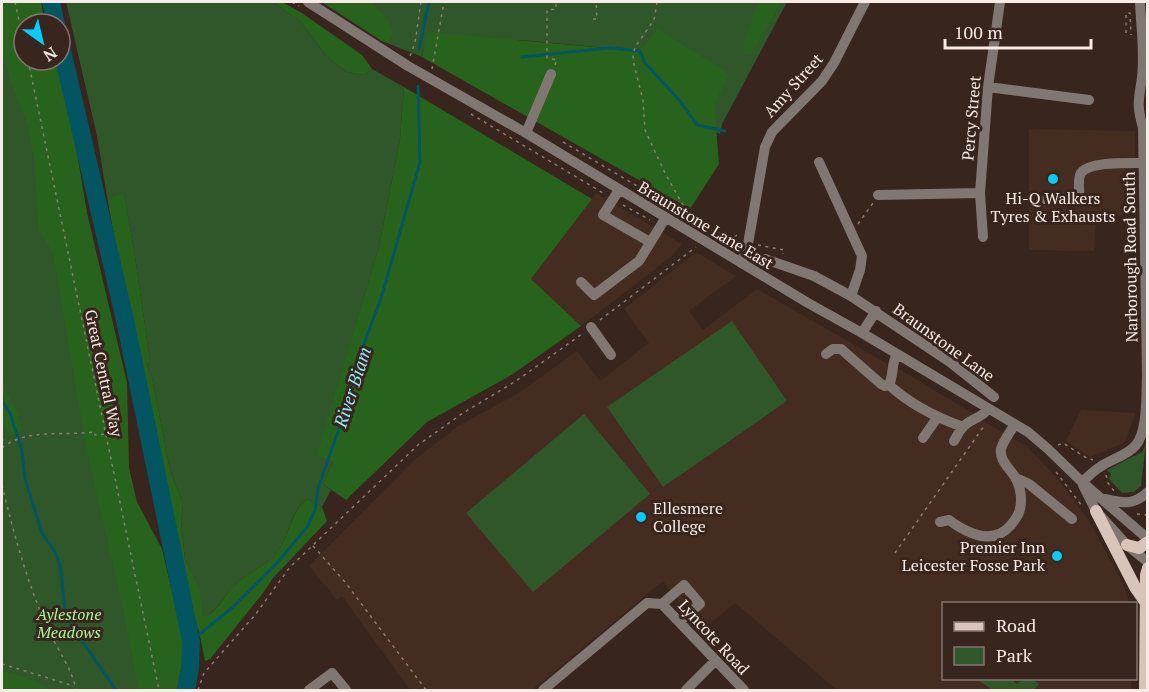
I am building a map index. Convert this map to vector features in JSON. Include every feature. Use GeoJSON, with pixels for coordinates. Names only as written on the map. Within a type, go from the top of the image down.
{"type":"FeatureCollection","features":[{"type":"Feature","properties":{"kind":"main road"},"geometry":{"type":"LineString","coordinates":[[1096,511],[1135,587],[1147,604]]}},
{"type":"Feature","properties":{"kind":"main road"},"geometry":{"type":"LineString","coordinates":[[1127,545],[1139,548],[1148,540]]}},
{"type":"Feature","properties":{"kind":"main road"},"geometry":{"type":"LineString","coordinates":[[1146,690],[1146,575],[1148,568]]}},
{"type":"Feature","properties":{"kind":"street","name":"Amy Street"},"geometry":{"type":"LineString","coordinates":[[741,263],[748,244],[765,147],[772,132],[822,81],[834,63],[865,2]]}},
{"type":"Feature","properties":{"kind":"street","name":"Percy Street"},"geometry":{"type":"LineString","coordinates":[[983,237],[980,193],[988,87],[1000,2]]}},
{"type":"Feature","properties":{"kind":"street","name":"Narborough Road South"},"geometry":{"type":"LineString","coordinates":[[1082,482],[1099,467],[1125,454],[1136,445],[1140,438],[1145,412],[1147,376],[1143,128],[1138,110],[1138,94],[1142,76],[1140,2]]}},
{"type":"Feature","properties":{"kind":"street","name":"Braunstone Lane East"},"geometry":{"type":"LineString","coordinates":[[305,5],[526,133],[616,195],[724,252],[862,333],[986,413],[1015,424],[1048,449],[1148,540]]}},
{"type":"Feature","properties":{"kind":"street"},"geometry":{"type":"LineString","coordinates":[[526,133],[551,74]]}},
{"type":"Feature","properties":{"kind":"street"},"geometry":{"type":"LineString","coordinates":[[988,87],[1089,100]]}},
{"type":"Feature","properties":{"kind":"street"},"geometry":{"type":"LineString","coordinates":[[819,162],[862,256],[851,296]]}},
{"type":"Feature","properties":{"kind":"street"},"geometry":{"type":"LineString","coordinates":[[1044,199],[1077,199],[1080,176],[1091,166],[1143,163]]}},
{"type":"Feature","properties":{"kind":"street"},"geometry":{"type":"LineString","coordinates":[[878,195],[980,193]]}},
{"type":"Feature","properties":{"kind":"street"},"geometry":{"type":"LineString","coordinates":[[616,195],[603,215],[650,242]]}},
{"type":"Feature","properties":{"kind":"street"},"geometry":{"type":"LineString","coordinates":[[580,282],[594,295],[639,261],[663,221]]}},
{"type":"Feature","properties":{"kind":"street","name":"Braunstone Lane"},"geometry":{"type":"LineString","coordinates":[[765,259],[814,276],[876,311],[950,362],[994,397]]}},
{"type":"Feature","properties":{"kind":"street","name":"Braunstone Lane"},"geometry":{"type":"LineString","coordinates":[[862,333],[876,311]]}},
{"type":"Feature","properties":{"kind":"street"},"geometry":{"type":"LineString","coordinates":[[591,327],[611,355]]}},
{"type":"Feature","properties":{"kind":"street"},"geometry":{"type":"LineString","coordinates":[[826,354],[833,349],[841,349],[881,384],[889,385],[904,398],[938,418],[963,427]]}},
{"type":"Feature","properties":{"kind":"street"},"geometry":{"type":"LineString","coordinates":[[889,385],[892,378],[892,362],[897,354]]}},
{"type":"Feature","properties":{"kind":"street"},"geometry":{"type":"LineString","coordinates":[[954,441],[963,427],[986,413]]}},
{"type":"Feature","properties":{"kind":"street"},"geometry":{"type":"LineString","coordinates":[[923,438],[938,418]]}},
{"type":"Feature","properties":{"kind":"street"},"geometry":{"type":"LineString","coordinates":[[940,522],[949,520],[967,533],[982,536],[1004,533],[1020,513],[1020,489],[1016,478],[1003,461],[1001,449],[1015,424]]}},
{"type":"Feature","properties":{"kind":"street"},"geometry":{"type":"LineString","coordinates":[[1016,478],[1029,484],[1072,519]]}},
{"type":"Feature","properties":{"kind":"street","name":"Braunstone Lane East"},"geometry":{"type":"LineString","coordinates":[[1082,482],[1096,511],[1127,545],[1148,562]]}},
{"type":"Feature","properties":{"kind":"street"},"geometry":{"type":"LineString","coordinates":[[1101,498],[1126,504],[1139,500],[1148,492]]}},
{"type":"Feature","properties":{"kind":"street"},"geometry":{"type":"LineString","coordinates":[[543,690],[647,603],[662,604],[684,585],[700,604],[679,622]]}},
{"type":"Feature","properties":{"kind":"street","name":"Lyncote Road"},"geometry":{"type":"LineString","coordinates":[[662,604],[744,690]]}},
{"type":"Feature","properties":{"kind":"street"},"geometry":{"type":"LineString","coordinates":[[686,690],[715,661]]}},
{"type":"Feature","properties":{"kind":"street"},"geometry":{"type":"LineString","coordinates":[[309,690],[332,673],[346,690]]}},
{"type":"Feature","properties":{"kind":"path"},"geometry":{"type":"LineString","coordinates":[[292,2],[305,5]]}},
{"type":"Feature","properties":{"kind":"path"},"geometry":{"type":"LineString","coordinates":[[408,66],[415,43],[421,2]]}},
{"type":"Feature","properties":{"kind":"path"},"geometry":{"type":"LineString","coordinates":[[424,65],[432,69],[444,2]]}},
{"type":"Feature","properties":{"kind":"path"},"geometry":{"type":"LineString","coordinates":[[547,58],[547,10],[556,9],[556,2],[560,2]]}},
{"type":"Feature","properties":{"kind":"path"},"geometry":{"type":"LineString","coordinates":[[593,20],[597,20],[596,2]]}},
{"type":"Feature","properties":{"kind":"path"},"geometry":{"type":"LineString","coordinates":[[657,2],[654,20],[635,47],[634,65],[644,100],[645,130],[665,173],[690,217]]}},
{"type":"Feature","properties":{"kind":"path"},"geometry":{"type":"LineString","coordinates":[[1126,33],[1126,13],[1130,13],[1131,35]]}},
{"type":"Feature","properties":{"kind":"path","name":"Great Central Way"},"geometry":{"type":"LineString","coordinates":[[31,72],[159,690]]}},
{"type":"Feature","properties":{"kind":"path"},"geometry":{"type":"LineString","coordinates":[[468,113],[663,221]]}},
{"type":"Feature","properties":{"kind":"path"},"geometry":{"type":"LineString","coordinates":[[560,141],[711,230],[748,244],[784,250],[782,264]]}},
{"type":"Feature","properties":{"kind":"path"},"geometry":{"type":"LineString","coordinates":[[853,232],[878,195]]}},
{"type":"Feature","properties":{"kind":"path"},"geometry":{"type":"LineString","coordinates":[[724,252],[731,239],[752,224]]}},
{"type":"Feature","properties":{"kind":"path"},"geometry":{"type":"LineString","coordinates":[[198,690],[204,673],[255,615],[290,567],[418,445],[463,413],[516,381],[696,248]]}},
{"type":"Feature","properties":{"kind":"path"},"geometry":{"type":"LineString","coordinates":[[895,553],[988,421],[986,413]]}},
{"type":"Feature","properties":{"kind":"path"},"geometry":{"type":"LineString","coordinates":[[2,448],[4,445],[27,436],[95,432],[95,435],[106,434]]}},
{"type":"Feature","properties":{"kind":"path"},"geometry":{"type":"LineString","coordinates":[[2,438],[4,445]]}},
{"type":"Feature","properties":{"kind":"path"},"geometry":{"type":"LineString","coordinates":[[1048,449],[1063,443],[1092,459],[1099,467]]}},
{"type":"Feature","properties":{"kind":"path"},"geometry":{"type":"LineString","coordinates":[[1056,472],[1081,506]]}},
{"type":"Feature","properties":{"kind":"path"},"geometry":{"type":"LineString","coordinates":[[2,485],[27,577],[45,624],[76,690]]}},
{"type":"Feature","properties":{"kind":"path"},"geometry":{"type":"LineString","coordinates":[[1137,514],[1148,514]]}},
{"type":"Feature","properties":{"kind":"path"},"geometry":{"type":"LineString","coordinates":[[312,545],[345,582],[426,690]]}},
{"type":"Feature","properties":{"kind":"path"},"geometry":{"type":"LineString","coordinates":[[2,664],[75,686]]}},
{"type":"Feature","properties":{"kind":"shaded area"},"geometry":{"type":"Polygon","coordinates":[[[1029,129],[1135,131],[1135,214],[1096,218],[1094,251],[1029,250],[1029,129]]]}},
{"type":"Feature","properties":{"kind":"shaded area"},"geometry":{"type":"Polygon","coordinates":[[[596,193],[682,244],[671,257],[581,326],[531,279],[596,193]]]}},
{"type":"Feature","properties":{"kind":"shaded area","name":"Ellesmere College"},"geometry":{"type":"Polygon","coordinates":[[[696,252],[736,276],[689,311],[703,330],[757,289],[886,363],[889,371],[899,369],[972,413],[974,423],[984,421],[1027,447],[1058,479],[1088,519],[1123,583],[1129,602],[942,602],[942,680],[1131,680],[1131,690],[837,690],[735,603],[701,631],[663,581],[532,690],[410,690],[342,596],[337,600],[309,566],[414,460],[458,426],[517,394],[577,351],[600,381],[649,343],[624,309],[696,252]]]}},
{"type":"Feature","properties":{"kind":"shaded area"},"geometry":{"type":"Polygon","coordinates":[[[1081,410],[1136,413],[1124,443],[1090,457],[1066,441],[1081,410]]]}},
{"type":"Feature","properties":{"kind":"green space","name":"Aylestone Meadows"},"geometry":{"type":"Polygon","coordinates":[[[2,2],[8,2],[12,21],[12,72],[23,72],[153,690],[2,690],[2,2]]]}},
{"type":"Feature","properties":{"kind":"green space"},"geometry":{"type":"Polygon","coordinates":[[[2,2],[41,2],[43,12],[12,12],[12,72],[59,72],[68,99],[87,213],[127,383],[129,468],[137,502],[162,549],[185,648],[177,690],[139,690],[123,608],[88,456],[53,253],[39,230],[34,159],[29,128],[10,79],[2,48],[2,2]]]}},
{"type":"Feature","properties":{"kind":"green space"},"geometry":{"type":"Polygon","coordinates":[[[66,2],[273,2],[301,22],[327,57],[347,72],[364,75],[372,69],[404,87],[400,139],[379,247],[318,453],[333,462],[323,484],[331,490],[322,507],[307,499],[301,504],[282,545],[274,556],[240,580],[216,608],[203,618],[194,576],[185,560],[181,521],[183,504],[170,470],[152,377],[147,365],[150,361],[124,195],[112,197],[109,208],[97,136],[72,28],[72,12],[68,12],[66,2]]]}},
{"type":"Feature","properties":{"kind":"green space"},"geometry":{"type":"Polygon","coordinates":[[[273,2],[282,2],[302,13],[362,55],[372,69],[364,75],[347,72],[327,57],[301,22],[273,2]]]}},
{"type":"Feature","properties":{"kind":"green space"},"geometry":{"type":"Polygon","coordinates":[[[322,2],[787,2],[722,124],[720,134],[697,125],[640,51],[520,40],[423,50],[422,57],[382,41],[322,2]]]}},
{"type":"Feature","properties":{"kind":"green space"},"geometry":{"type":"Polygon","coordinates":[[[322,2],[371,2],[388,20],[393,35],[388,43],[382,41],[322,2]]]}},
{"type":"Feature","properties":{"kind":"green space"},"geometry":{"type":"Polygon","coordinates":[[[758,2],[781,2],[751,54],[744,54],[744,43],[758,2]]]}},
{"type":"Feature","properties":{"kind":"green space"},"geometry":{"type":"Polygon","coordinates":[[[658,29],[729,74],[714,104],[719,164],[690,209],[422,57],[427,32],[640,51],[658,29]]]}},
{"type":"Feature","properties":{"kind":"green space"},"geometry":{"type":"Polygon","coordinates":[[[404,87],[592,199],[531,279],[581,326],[513,374],[427,422],[346,500],[323,484],[333,462],[317,454],[379,247],[400,139],[404,87]]]}},
{"type":"Feature","properties":{"kind":"green space"},"geometry":{"type":"Polygon","coordinates":[[[124,194],[150,361],[147,365],[152,377],[170,470],[183,504],[181,521],[185,560],[200,593],[203,617],[217,608],[240,580],[274,556],[282,545],[297,510],[307,499],[322,507],[327,521],[273,578],[210,659],[205,661],[199,631],[188,610],[185,598],[147,415],[146,384],[133,336],[109,208],[111,197],[124,194]]]}},
{"type":"Feature","properties":{"kind":"green space"},"geometry":{"type":"Polygon","coordinates":[[[732,321],[787,401],[663,487],[607,407],[732,321]]]}},
{"type":"Feature","properties":{"kind":"green space"},"geometry":{"type":"Polygon","coordinates":[[[2,367],[5,390],[17,411],[23,431],[10,436],[2,420],[2,367]]]}},
{"type":"Feature","properties":{"kind":"green space"},"geometry":{"type":"Polygon","coordinates":[[[584,414],[650,494],[533,592],[466,513],[584,414]]]}},
{"type":"Feature","properties":{"kind":"green space"},"geometry":{"type":"Polygon","coordinates":[[[1146,443],[1141,486],[1134,492],[1122,493],[1109,479],[1111,474],[1107,470],[1142,452],[1146,443]]]}},
{"type":"Feature","properties":{"kind":"green space"},"geometry":{"type":"Polygon","coordinates":[[[2,671],[26,677],[52,690],[2,690],[2,671]]]}},
{"type":"Feature","properties":{"kind":"green space"},"geometry":{"type":"Polygon","coordinates":[[[978,680],[1014,680],[1017,684],[1022,680],[1034,680],[1039,684],[1034,690],[993,690],[978,680]]]}},
{"type":"Feature","properties":{"kind":"waterway","name":"River Biam"},"geometry":{"type":"LineString","coordinates":[[51,2],[53,12]]}},
{"type":"Feature","properties":{"kind":"waterway","name":"River Biam"},"geometry":{"type":"LineString","coordinates":[[419,49],[429,2]]}},
{"type":"Feature","properties":{"kind":"waterway"},"geometry":{"type":"LineString","coordinates":[[522,57],[609,48],[640,51],[645,63],[680,101],[697,125],[725,131]]}},
{"type":"Feature","properties":{"kind":"waterway","name":"River Biam"},"geometry":{"type":"LineString","coordinates":[[67,72],[125,320],[191,641],[186,690]]}},
{"type":"Feature","properties":{"kind":"waterway","name":"River Biam"},"geometry":{"type":"LineString","coordinates":[[191,641],[232,608],[277,563],[307,527],[315,510],[318,488],[339,429],[360,355],[382,295],[420,162],[418,86]]}},
{"type":"Feature","properties":{"kind":"waterway"},"geometry":{"type":"LineString","coordinates":[[2,394],[2,401],[10,413],[22,451],[25,479],[42,533],[55,552],[60,565],[66,618],[116,690]]}},
{"type":"Feature","properties":{"kind":"place","name":"Hi-Q Walkers Tyres & Exhausts"},"geometry":{"type":"Point","coordinates":[1053,179]}},
{"type":"Feature","properties":{"kind":"place","name":"Ellesmere College"},"geometry":{"type":"Point","coordinates":[641,517]}},
{"type":"Feature","properties":{"kind":"place","name":"Premier Inn Leicester Fosse Park"},"geometry":{"type":"Point","coordinates":[1057,556]}}]}
